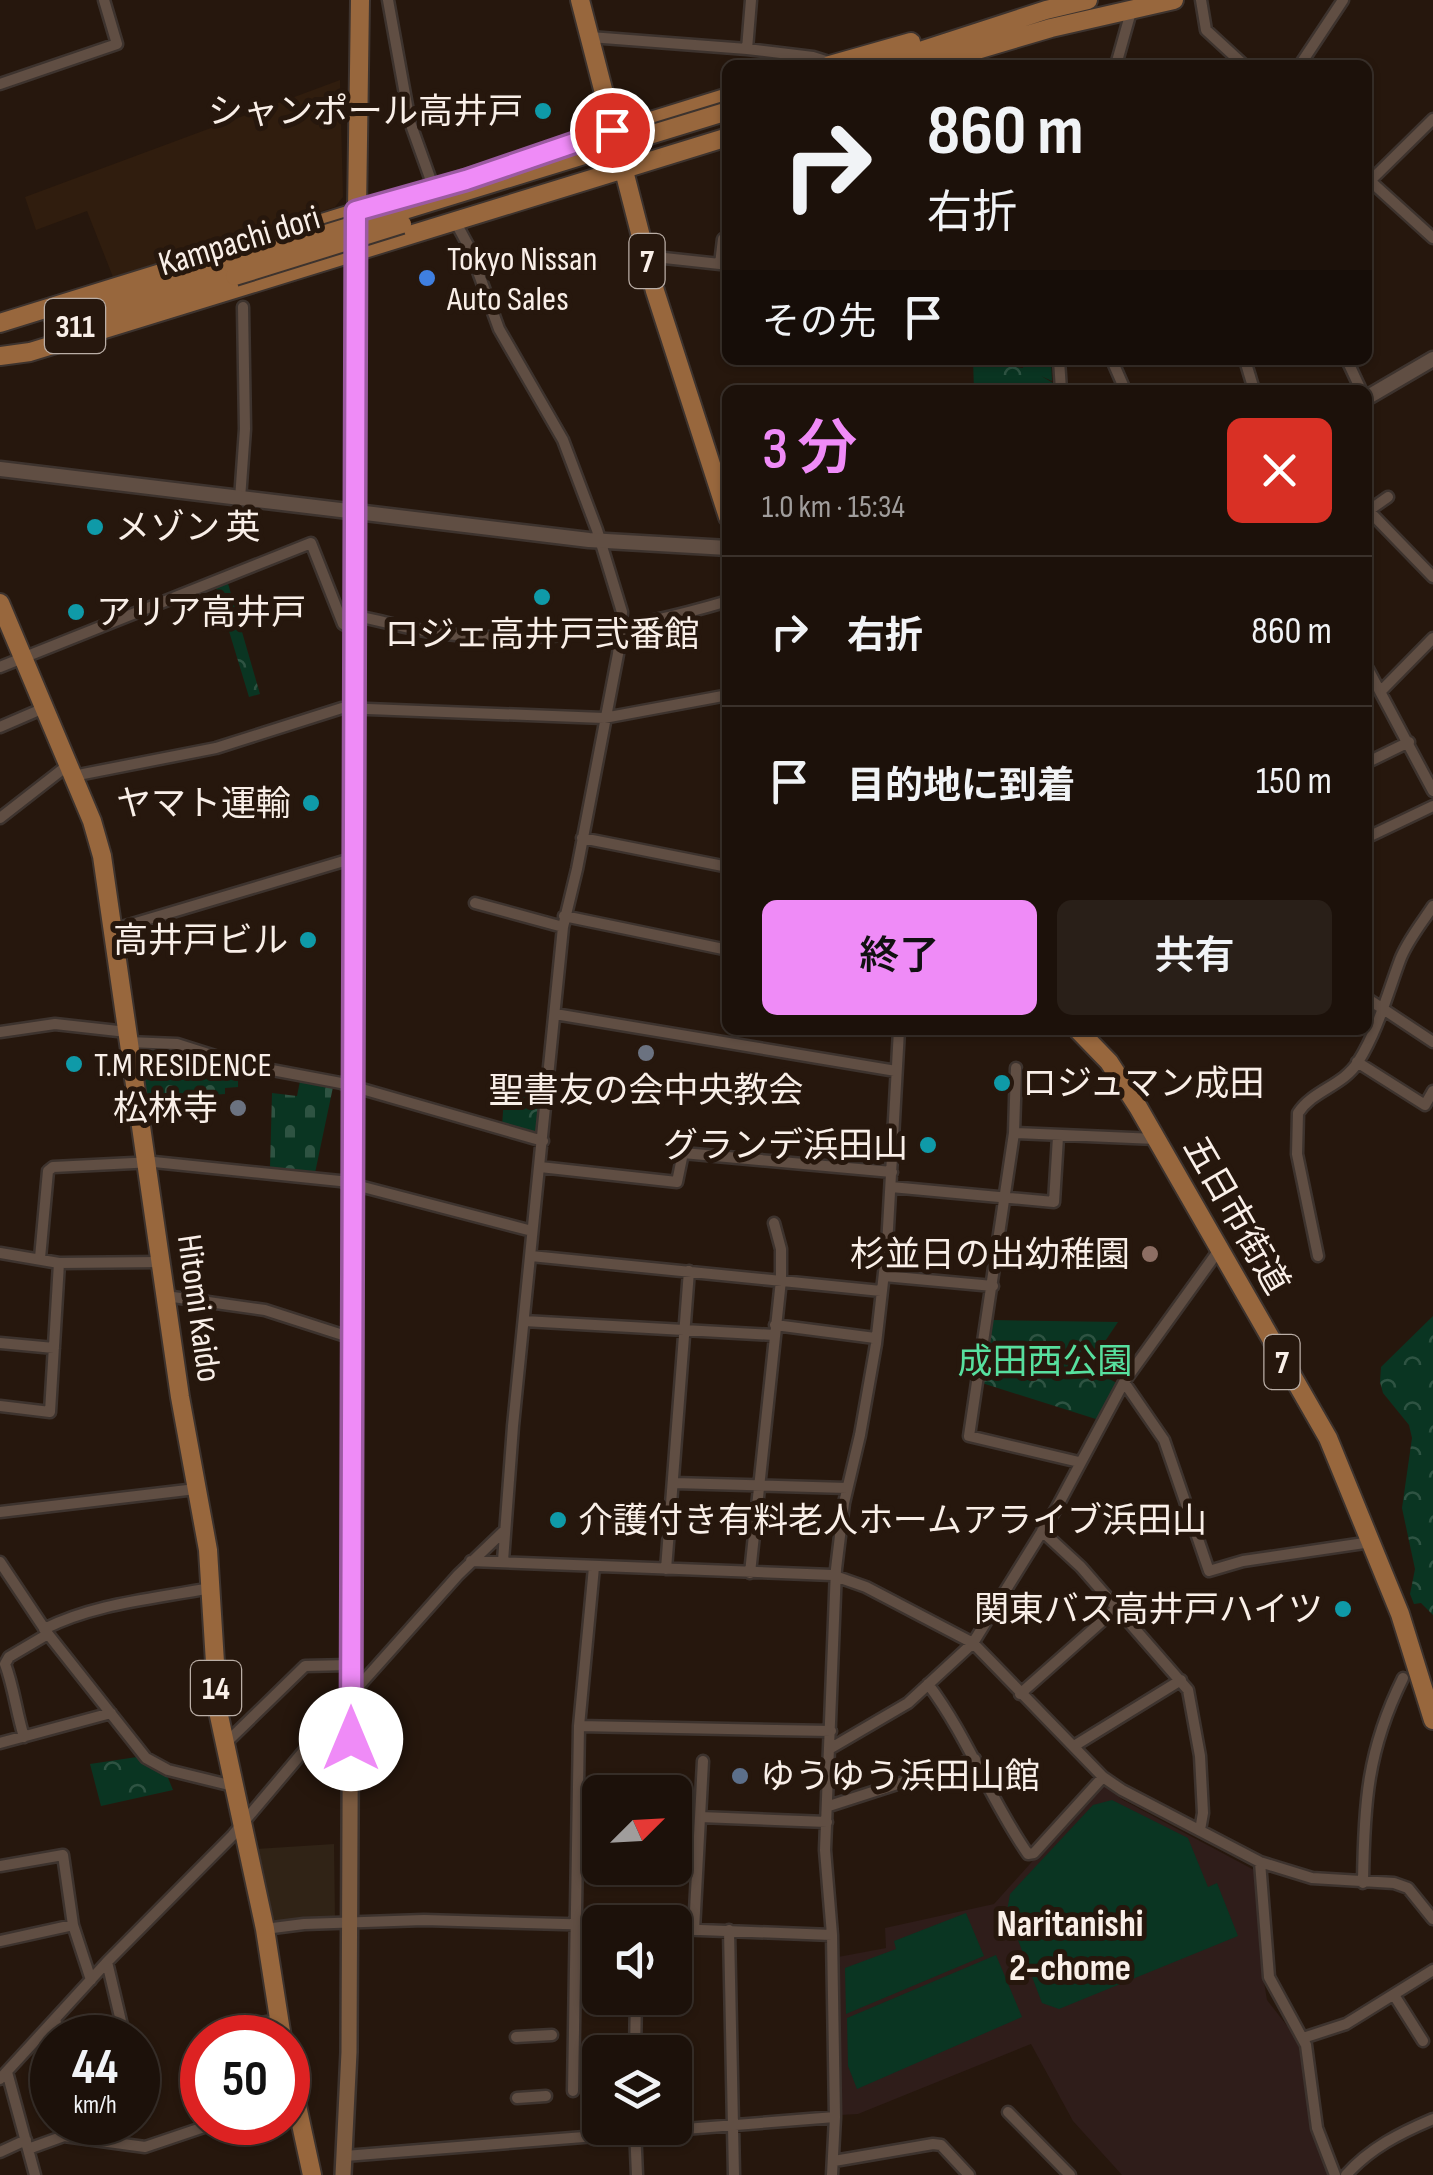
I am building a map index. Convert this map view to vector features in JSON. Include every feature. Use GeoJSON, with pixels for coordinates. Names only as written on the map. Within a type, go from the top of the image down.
{"type":"FeatureCollection","features":[{"type":"Feature","properties":{"kind":"main road"},"geometry":{"type":"LineString","coordinates":[[343,2175],[350,1924],[360,0]]}},
{"type":"Feature","properties":{"kind":"main road","name":"7"},"geometry":{"type":"LineString","coordinates":[[580,0],[645,256],[722,498]]}},
{"type":"Feature","properties":{"kind":"main road"},"geometry":{"type":"LineString","coordinates":[[846,60],[918,40],[965,55],[1046,5],[1088,0]]}},
{"type":"Feature","properties":{"kind":"main road"},"geometry":{"type":"LineString","coordinates":[[921,60],[965,55],[1134,4],[1174,0]]}},
{"type":"Feature","properties":{"kind":"main road"},"geometry":{"type":"LineString","coordinates":[[0,323],[722,99]]}},
{"type":"Feature","properties":{"kind":"main road","name":"Kampachi dori"},"geometry":{"type":"LineString","coordinates":[[0,332],[722,113]]}},
{"type":"Feature","properties":{"kind":"main road","name":"Kampachi dori"},"geometry":{"type":"LineString","coordinates":[[0,353],[150,302],[722,126]]}},
{"type":"Feature","properties":{"kind":"main road"},"geometry":{"type":"LineString","coordinates":[[0,353],[30,352],[722,139]]}},
{"type":"Feature","properties":{"kind":"main road","name":"Hitomi Kaido"},"geometry":{"type":"LineString","coordinates":[[0,603],[98,840],[208,1550],[218,1711],[265,1929],[278,2015]]}},
{"type":"Feature","properties":{"kind":"main road","name":"五日市街道"},"geometry":{"type":"LineString","coordinates":[[1082,1035],[1121,1079],[1328,1438],[1400,1614],[1433,1720]]}},
{"type":"Feature","properties":{"kind":"main road"},"geometry":{"type":"LineString","coordinates":[[304,2145],[312,2175]]}},
{"type":"Feature","properties":{"kind":"street"},"geometry":{"type":"LineString","coordinates":[[0,84],[118,44],[104,0]]}},
{"type":"Feature","properties":{"kind":"street"},"geometry":{"type":"LineString","coordinates":[[388,0],[410,122],[434,190]]}},
{"type":"Feature","properties":{"kind":"street"},"geometry":{"type":"LineString","coordinates":[[747,49],[751,0]]}},
{"type":"Feature","properties":{"kind":"street"},"geometry":{"type":"LineString","coordinates":[[1201,0],[1206,30],[1239,60]]}},
{"type":"Feature","properties":{"kind":"street"},"geometry":{"type":"LineString","coordinates":[[1303,60],[1343,0]]}},
{"type":"Feature","properties":{"kind":"street"},"geometry":{"type":"LineString","coordinates":[[1117,60],[1134,4]]}},
{"type":"Feature","properties":{"kind":"street"},"geometry":{"type":"LineString","coordinates":[[590,38],[747,49],[821,60]]}},
{"type":"Feature","properties":{"kind":"street"},"geometry":{"type":"LineString","coordinates":[[1372,177],[1433,119]]}},
{"type":"Feature","properties":{"kind":"street"},"geometry":{"type":"LineString","coordinates":[[1372,185],[1433,238]]}},
{"type":"Feature","properties":{"kind":"street"},"geometry":{"type":"LineString","coordinates":[[456,223],[469,247],[499,329],[563,440],[622,612],[575,884],[563,922],[512,1426],[503,1561]]}},
{"type":"Feature","properties":{"kind":"street"},"geometry":{"type":"LineString","coordinates":[[645,256],[720,264],[722,247]]}},
{"type":"Feature","properties":{"kind":"street"},"geometry":{"type":"LineString","coordinates":[[240,499],[245,429],[244,307]]}},
{"type":"Feature","properties":{"kind":"street"},"geometry":{"type":"LineString","coordinates":[[1372,395],[1433,359]]}},
{"type":"Feature","properties":{"kind":"street"},"geometry":{"type":"LineString","coordinates":[[0,469],[600,542],[722,548]]}},
{"type":"Feature","properties":{"kind":"street"},"geometry":{"type":"LineString","coordinates":[[1372,508],[1388,498]]}},
{"type":"Feature","properties":{"kind":"street"},"geometry":{"type":"LineString","coordinates":[[1372,515],[1433,577]]}},
{"type":"Feature","properties":{"kind":"street"},"geometry":{"type":"LineString","coordinates":[[0,667],[311,542],[343,624],[527,639],[622,629],[722,603]]}},
{"type":"Feature","properties":{"kind":"street"},"geometry":{"type":"LineString","coordinates":[[1382,690],[1433,638]]}},
{"type":"Feature","properties":{"kind":"street"},"geometry":{"type":"LineString","coordinates":[[1372,674],[1433,791]]}},
{"type":"Feature","properties":{"kind":"street"},"geometry":{"type":"LineString","coordinates":[[0,818],[71,770],[216,748],[342,708],[604,718],[722,696]]}},
{"type":"Feature","properties":{"kind":"street"},"geometry":{"type":"LineString","coordinates":[[0,726],[44,708]]}},
{"type":"Feature","properties":{"kind":"street"},"geometry":{"type":"LineString","coordinates":[[1372,760],[1409,742]]}},
{"type":"Feature","properties":{"kind":"street"},"geometry":{"type":"LineString","coordinates":[[1372,835],[1433,806]]}},
{"type":"Feature","properties":{"kind":"street"},"geometry":{"type":"LineString","coordinates":[[582,838],[722,866]]}},
{"type":"Feature","properties":{"kind":"street"},"geometry":{"type":"LineString","coordinates":[[112,930],[354,858]]}},
{"type":"Feature","properties":{"kind":"street"},"geometry":{"type":"LineString","coordinates":[[475,903],[722,949]]}},
{"type":"Feature","properties":{"kind":"street"},"geometry":{"type":"LineString","coordinates":[[1372,1033],[1400,958],[1433,906]]}},
{"type":"Feature","properties":{"kind":"street"},"geometry":{"type":"LineString","coordinates":[[1372,1001],[1433,1042]]}},
{"type":"Feature","properties":{"kind":"street"},"geometry":{"type":"LineString","coordinates":[[555,1014],[896,1071]]}},
{"type":"Feature","properties":{"kind":"street"},"geometry":{"type":"LineString","coordinates":[[0,1032],[57,1024],[176,1044],[210,1056],[352,1086],[543,1141]]}},
{"type":"Feature","properties":{"kind":"street"},"geometry":{"type":"LineString","coordinates":[[832,2175],[832,1935],[826,1864],[837,1576],[847,1488],[860,1435],[884,1276],[899,1035]]}},
{"type":"Feature","properties":{"kind":"street"},"geometry":{"type":"LineString","coordinates":[[1318,1256],[1298,1154],[1298,1112],[1310,1098],[1342,1079],[1357,1062],[1371,1035]]}},
{"type":"Feature","properties":{"kind":"street"},"geometry":{"type":"LineString","coordinates":[[1357,1062],[1425,1105],[1433,1091]]}},
{"type":"Feature","properties":{"kind":"street"},"geometry":{"type":"LineString","coordinates":[[1016,1068],[1014,1133],[1006,1196],[968,1436],[1080,1462]]}},
{"type":"Feature","properties":{"kind":"street"},"geometry":{"type":"LineString","coordinates":[[1014,1133],[1156,1138]]}},
{"type":"Feature","properties":{"kind":"street"},"geometry":{"type":"LineString","coordinates":[[891,1188],[1054,1202],[1058,1137]]}},
{"type":"Feature","properties":{"kind":"street"},"geometry":{"type":"LineString","coordinates":[[540,1166],[677,1182],[683,1153],[892,1172]]}},
{"type":"Feature","properties":{"kind":"street"},"geometry":{"type":"LineString","coordinates":[[40,1258],[48,1171],[54,1166],[146,1163],[282,1174],[352,1184],[532,1231]]}},
{"type":"Feature","properties":{"kind":"street"},"geometry":{"type":"LineString","coordinates":[[750,1573],[781,1280],[781,1249],[774,1223]]}},
{"type":"Feature","properties":{"kind":"street"},"geometry":{"type":"LineString","coordinates":[[830,1748],[884,1719],[973,1643],[1042,1531],[1124,1382],[1220,1250]]}},
{"type":"Feature","properties":{"kind":"street"},"geometry":{"type":"LineString","coordinates":[[0,1253],[59,1262],[161,1262]]}},
{"type":"Feature","properties":{"kind":"street"},"geometry":{"type":"LineString","coordinates":[[531,1256],[881,1290]]}},
{"type":"Feature","properties":{"kind":"street"},"geometry":{"type":"LineString","coordinates":[[0,1406],[50,1412],[59,1262]]}},
{"type":"Feature","properties":{"kind":"street"},"geometry":{"type":"LineString","coordinates":[[666,1569],[689,1271]]}},
{"type":"Feature","properties":{"kind":"street"},"geometry":{"type":"LineString","coordinates":[[884,1276],[993,1286]]}},
{"type":"Feature","properties":{"kind":"street"},"geometry":{"type":"LineString","coordinates":[[166,1296],[265,1310],[352,1338]]}},
{"type":"Feature","properties":{"kind":"street"},"geometry":{"type":"LineString","coordinates":[[524,1321],[774,1330],[875,1338]]}},
{"type":"Feature","properties":{"kind":"street"},"geometry":{"type":"LineString","coordinates":[[0,1343],[54,1348]]}},
{"type":"Feature","properties":{"kind":"street"},"geometry":{"type":"LineString","coordinates":[[1124,1382],[1164,1440],[1210,1572],[1244,1561],[1372,1542]]}},
{"type":"Feature","properties":{"kind":"street"},"geometry":{"type":"LineString","coordinates":[[674,1483],[847,1488]]}},
{"type":"Feature","properties":{"kind":"street"},"geometry":{"type":"LineString","coordinates":[[0,1512],[196,1489]]}},
{"type":"Feature","properties":{"kind":"street"},"geometry":{"type":"LineString","coordinates":[[59,2015],[242,1823],[471,1561],[506,1529]]}},
{"type":"Feature","properties":{"kind":"street"},"geometry":{"type":"LineString","coordinates":[[1042,1531],[1081,1567],[1188,1690],[1200,1756],[1204,1813],[1200,1830]]}},
{"type":"Feature","properties":{"kind":"street"},"geometry":{"type":"LineString","coordinates":[[471,1561],[837,1576],[973,1643],[1103,1777],[1122,1790],[1260,1862],[1312,1878],[1394,1883],[1408,1888],[1433,1919]]}},
{"type":"Feature","properties":{"kind":"street"},"geometry":{"type":"LineString","coordinates":[[0,1562],[46,1631],[146,1758],[168,1770],[233,1786]]}},
{"type":"Feature","properties":{"kind":"street"},"geometry":{"type":"LineString","coordinates":[[573,2091],[579,1726],[594,1567]]}},
{"type":"Feature","properties":{"kind":"street"},"geometry":{"type":"LineString","coordinates":[[0,1592],[14,1585]]}},
{"type":"Feature","properties":{"kind":"street"},"geometry":{"type":"LineString","coordinates":[[24,1736],[5,1664],[9,1657],[70,1616],[210,1588]]}},
{"type":"Feature","properties":{"kind":"street"},"geometry":{"type":"LineString","coordinates":[[1020,1694],[1116,1608]]}},
{"type":"Feature","properties":{"kind":"street"},"geometry":{"type":"LineString","coordinates":[[231,1738],[305,1666],[350,1666]]}},
{"type":"Feature","properties":{"kind":"street"},"geometry":{"type":"LineString","coordinates":[[1364,1883],[1366,1783],[1390,1703],[1403,1678]]}},
{"type":"Feature","properties":{"kind":"street"},"geometry":{"type":"LineString","coordinates":[[1074,1746],[1181,1680]]}},
{"type":"Feature","properties":{"kind":"street"},"geometry":{"type":"LineString","coordinates":[[928,1684],[952,1716],[1028,1854],[1103,1777]]}},
{"type":"Feature","properties":{"kind":"street"},"geometry":{"type":"LineString","coordinates":[[0,1743],[111,1713]]}},
{"type":"Feature","properties":{"kind":"street"},"geometry":{"type":"LineString","coordinates":[[579,1726],[831,1731]]}},
{"type":"Feature","properties":{"kind":"street"},"geometry":{"type":"LineString","coordinates":[[829,1806],[976,1759]]}},
{"type":"Feature","properties":{"kind":"street"},"geometry":{"type":"LineString","coordinates":[[704,1761],[694,1930],[832,1935]]}},
{"type":"Feature","properties":{"kind":"street"},"geometry":{"type":"LineString","coordinates":[[700,1817],[827,1822]]}},
{"type":"Feature","properties":{"kind":"street"},"geometry":{"type":"LineString","coordinates":[[0,1866],[63,1855],[74,1925],[91,1980]]}},
{"type":"Feature","properties":{"kind":"street"},"geometry":{"type":"LineString","coordinates":[[1260,1862],[1269,1976],[1303,2038],[1317,2128],[1335,2175]]}},
{"type":"Feature","properties":{"kind":"street"},"geometry":{"type":"LineString","coordinates":[[265,1929],[424,1920],[582,1925]]}},
{"type":"Feature","properties":{"kind":"street"},"geometry":{"type":"LineString","coordinates":[[0,1942],[74,1925]]}},
{"type":"Feature","properties":{"kind":"street"},"geometry":{"type":"LineString","coordinates":[[729,1930],[734,2175]]}},
{"type":"Feature","properties":{"kind":"street"},"geometry":{"type":"LineString","coordinates":[[108,1962],[120,2015]]}},
{"type":"Feature","properties":{"kind":"street"},"geometry":{"type":"LineString","coordinates":[[1303,2038],[1346,2024],[1433,1970]]}},
{"type":"Feature","properties":{"kind":"street"},"geometry":{"type":"LineString","coordinates":[[1394,1995],[1423,2041]]}},
{"type":"Feature","properties":{"kind":"street"},"geometry":{"type":"LineString","coordinates":[[516,2037],[552,2035]]}},
{"type":"Feature","properties":{"kind":"street"},"geometry":{"type":"LineString","coordinates":[[30,2046],[3,2076],[35,2175]]}},
{"type":"Feature","properties":{"kind":"street"},"geometry":{"type":"LineString","coordinates":[[518,2098],[546,2096]]}},
{"type":"Feature","properties":{"kind":"street"},"geometry":{"type":"LineString","coordinates":[[1008,2112],[1070,2175]]}},
{"type":"Feature","properties":{"kind":"street"},"geometry":{"type":"LineString","coordinates":[[692,2128],[835,2117]]}},
{"type":"Feature","properties":{"kind":"street"},"geometry":{"type":"LineString","coordinates":[[1346,2175],[1366,2154],[1433,2120]]}},
{"type":"Feature","properties":{"kind":"street"},"geometry":{"type":"LineString","coordinates":[[345,2156],[582,2135]]}},
{"type":"Feature","properties":{"kind":"street"},"geometry":{"type":"LineString","coordinates":[[0,2152],[64,2136],[145,2148],[180,2136]]}},
{"type":"Feature","properties":{"kind":"street"},"geometry":{"type":"LineString","coordinates":[[834,2161],[932,2144],[940,2145],[969,2175]]}},
{"type":"Feature","properties":{"kind":"street"},"geometry":{"type":"LineString","coordinates":[[635,2145],[636,2175]]}},
{"type":"Feature","properties":{"kind":"shaded area"},"geometry":{"type":"Polygon","coordinates":[[[340,80],[343,197],[335,207],[113,277],[87,211],[36,230],[25,197],[340,80]]]}},
{"type":"Feature","properties":{"kind":"shaded area"},"geometry":{"type":"Polygon","coordinates":[[[1104,1786],[1256,1871],[1260,1957],[1267,2000],[1298,2040],[1310,2125],[1328,2175],[1122,2175],[1073,2121],[1031,2044],[858,2114],[840,2115],[838,1957],[886,1948],[885,1928],[994,1904],[1104,1786]]]}},
{"type":"Feature","properties":{"kind":"shaded area"},"geometry":{"type":"Polygon","coordinates":[[[334,1844],[335,1919],[273,1926],[256,1849],[334,1844]]]}},
{"type":"Feature","properties":{"kind":"green space"},"geometry":{"type":"Polygon","coordinates":[[[973,365],[1023,368],[1023,365],[1051,365],[1052,381],[1041,376],[1053,385],[974,385],[973,365]]]}},
{"type":"Feature","properties":{"kind":"green space"},"geometry":{"type":"Polygon","coordinates":[[[227,580],[260,694],[249,697],[215,585],[227,580]]]}},
{"type":"Feature","properties":{"kind":"green space"},"geometry":{"type":"Polygon","coordinates":[[[140,1047],[175,1049],[238,1068],[238,1087],[225,1088],[225,1094],[147,1099],[140,1047]]]}},
{"type":"Feature","properties":{"kind":"green space"},"geometry":{"type":"Polygon","coordinates":[[[300,1081],[333,1087],[315,1173],[270,1168],[272,1093],[297,1096],[300,1081]]]}},
{"type":"Feature","properties":{"kind":"green space"},"geometry":{"type":"Polygon","coordinates":[[[505,1084],[541,1090],[536,1134],[502,1126],[505,1084]]]}},
{"type":"Feature","properties":{"kind":"green space"},"geometry":{"type":"Polygon","coordinates":[[[1433,1316],[1433,1615],[1421,1603],[1414,1604],[1410,1594],[1415,1569],[1402,1508],[1412,1438],[1409,1425],[1383,1393],[1380,1382],[1381,1367],[1433,1316]]]}},
{"type":"Feature","properties":{"kind":"green space","name":"成田西公園"},"geometry":{"type":"Polygon","coordinates":[[[992,1320],[1118,1322],[1087,1368],[1119,1384],[1099,1420],[982,1383],[992,1320]]]}},
{"type":"Feature","properties":{"kind":"green space"},"geometry":{"type":"Polygon","coordinates":[[[137,1757],[166,1773],[173,1790],[101,1806],[90,1764],[137,1757]]]}},
{"type":"Feature","properties":{"kind":"green space"},"geometry":{"type":"Polygon","coordinates":[[[1112,1800],[1188,1838],[1208,1887],[1217,1883],[1238,1936],[1059,2009],[1042,2003],[1007,1911],[1010,1894],[1093,1805],[1112,1800]]]}},
{"type":"Feature","properties":{"kind":"green space"},"geometry":{"type":"Polygon","coordinates":[[[966,1913],[984,1956],[846,2014],[845,1968],[896,1949],[894,1941],[966,1913]]]}},
{"type":"Feature","properties":{"kind":"green space"},"geometry":{"type":"Polygon","coordinates":[[[996,1955],[1022,2017],[857,2089],[848,2066],[847,2018],[996,1955]]]}},
{"type":"Feature","properties":{"kind":"place","name":"シャンポール高井戸"},"geometry":{"type":"Point","coordinates":[543,111]}},
{"type":"Feature","properties":{"kind":"place","name":"Tokyo Nissan Auto Sales"},"geometry":{"type":"Point","coordinates":[427,278]}},
{"type":"Feature","properties":{"kind":"place","name":"メゾン 英"},"geometry":{"type":"Point","coordinates":[95,527]}},
{"type":"Feature","properties":{"kind":"place","name":"ロジェ高井戸弐番館"},"geometry":{"type":"Point","coordinates":[542,597]}},
{"type":"Feature","properties":{"kind":"place","name":"アリア高井戸"},"geometry":{"type":"Point","coordinates":[76,612]}},
{"type":"Feature","properties":{"kind":"place","name":"ヤマト運輸"},"geometry":{"type":"Point","coordinates":[311,803]}},
{"type":"Feature","properties":{"kind":"place","name":"高井戸ビル"},"geometry":{"type":"Point","coordinates":[308,940]}},
{"type":"Feature","properties":{"kind":"place","name":"聖書友の会中央教会"},"geometry":{"type":"Point","coordinates":[646,1053]}},
{"type":"Feature","properties":{"kind":"place","name":"T.M RESIDENCE"},"geometry":{"type":"Point","coordinates":[74,1064]}},
{"type":"Feature","properties":{"kind":"place","name":"ロジュマン成田"},"geometry":{"type":"Point","coordinates":[1002,1083]}},
{"type":"Feature","properties":{"kind":"place","name":"松林寺"},"geometry":{"type":"Point","coordinates":[238,1108]}},
{"type":"Feature","properties":{"kind":"place","name":"グランデ浜田山"},"geometry":{"type":"Point","coordinates":[928,1145]}},
{"type":"Feature","properties":{"kind":"place","name":"杉並日の出幼稚園"},"geometry":{"type":"Point","coordinates":[1150,1254]}},
{"type":"Feature","properties":{"kind":"place","name":"介護付き有料老人ホームアライブ浜田山"},"geometry":{"type":"Point","coordinates":[558,1520]}},
{"type":"Feature","properties":{"kind":"place","name":"関東バス高井戸ハイツ"},"geometry":{"type":"Point","coordinates":[1343,1609]}},
{"type":"Feature","properties":{"kind":"place","name":"ゆうゆう浜田山館"},"geometry":{"type":"Point","coordinates":[740,1776]}},
{"type":"Feature","properties":{"kind":"district","name":"Naritanishi 2-chome"},"geometry":{"type":"Point","coordinates":[1070,1945]}},
{"type":"Feature","properties":{"kind":"route"},"geometry":{"type":"LineString","coordinates":[[351,1739],[356,211],[466,180],[612,130]]}}]}
